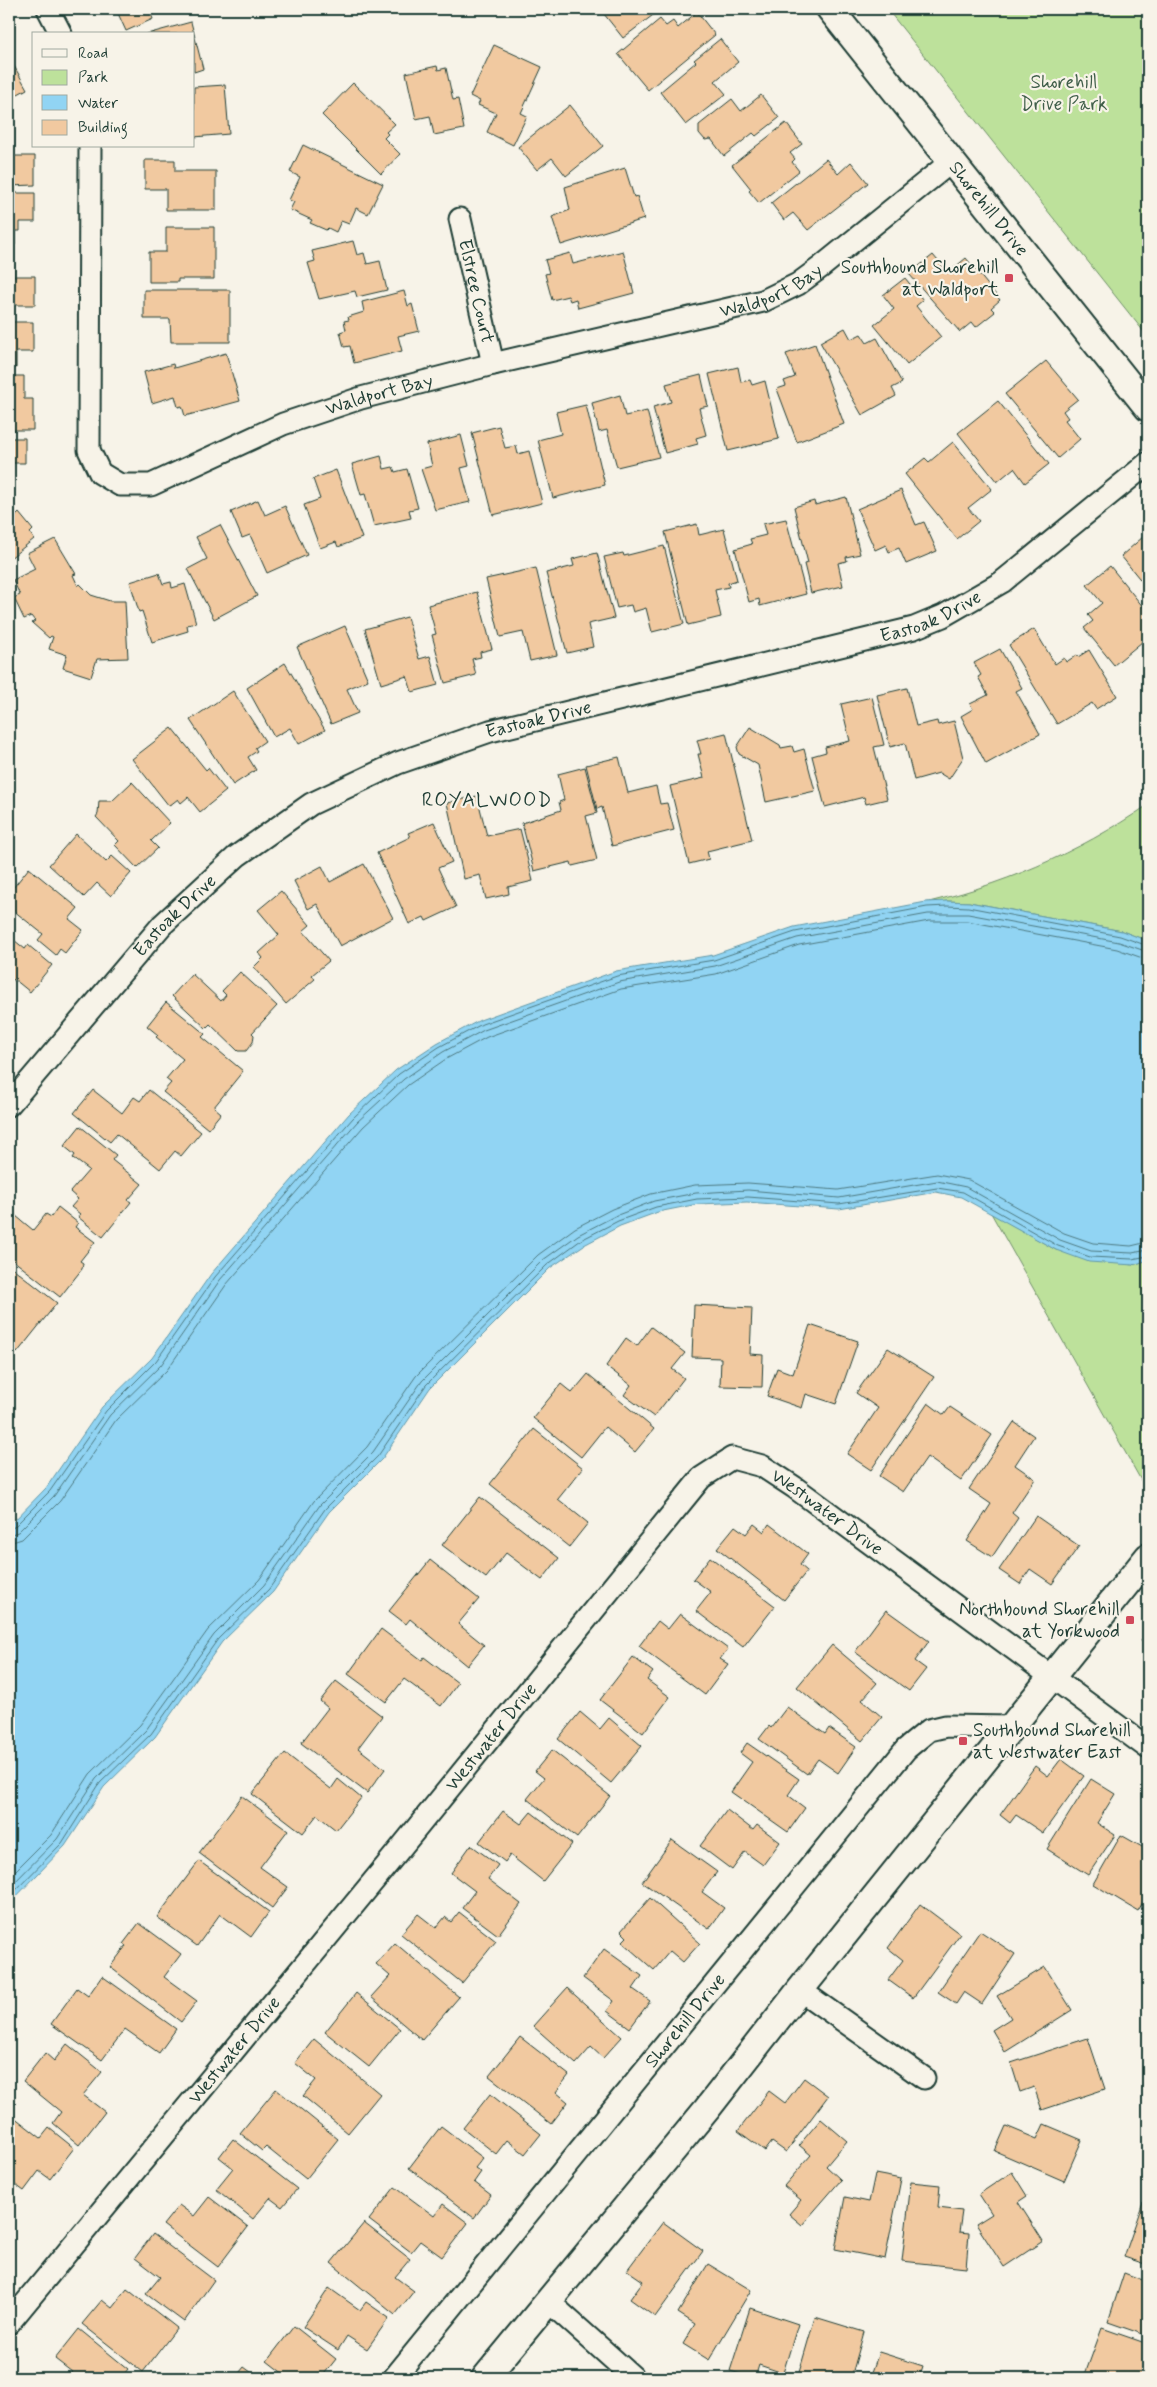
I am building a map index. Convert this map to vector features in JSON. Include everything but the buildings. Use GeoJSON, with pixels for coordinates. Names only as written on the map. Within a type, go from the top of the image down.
{"type":"FeatureCollection","features":[{"type":"Feature","properties":{"kind":"street"},"geometry":{"type":"LineString","coordinates":[[48,9],[60,32]]}},
{"type":"Feature","properties":{"kind":"street","name":"Shorehill Drive"},"geometry":{"type":"LineString","coordinates":[[830,9],[1148,408]]}},
{"type":"Feature","properties":{"kind":"street","name":"Waldport Bay"},"geometry":{"type":"LineString","coordinates":[[90,148],[89,450],[100,473],[120,485],[151,485],[283,424],[361,398],[494,364],[763,301],[798,284],[821,267],[952,161]]}},
{"type":"Feature","properties":{"kind":"street","name":"Elstree Court"},"geometry":{"type":"LineString","coordinates":[[460,219],[494,364]]}},
{"type":"Feature","properties":{"kind":"street","name":"Eastoak Drive"},"geometry":{"type":"LineString","coordinates":[[9,1105],[162,925],[237,856],[311,804],[398,763],[490,731],[921,625],[943,616],[1002,582],[1148,463]]}},
{"type":"Feature","properties":{"kind":"street","name":"Westwater Drive"},"geometry":{"type":"LineString","coordinates":[[9,2322],[388,1863],[701,1478],[732,1458],[762,1466],[794,1487],[1148,1748]]}},
{"type":"Feature","properties":{"kind":"street"},"geometry":{"type":"LineString","coordinates":[[485,2378],[707,2109],[800,1990],[1148,1557]]}},
{"type":"Feature","properties":{"kind":"street","name":"Shorehill Drive"},"geometry":{"type":"LineString","coordinates":[[394,2378],[906,1749],[928,1730],[946,1726],[1012,1727]]}},
{"type":"Feature","properties":{"kind":"street"},"geometry":{"type":"LineString","coordinates":[[800,1990],[924,2078]]}},
{"type":"Feature","properties":{"kind":"street"},"geometry":{"type":"LineString","coordinates":[[548,2301],[634,2378]]}},
{"type":"Feature","properties":{"kind":"green space","name":"Shorehill Drive Park"},"geometry":{"type":"Polygon","coordinates":[[[887,9],[1148,9],[1148,337],[887,9]]]}},
{"type":"Feature","properties":{"kind":"green space"},"geometry":{"type":"Polygon","coordinates":[[[1148,805],[1148,941],[1122,931],[969,902],[947,901],[916,905],[978,888],[1037,866],[1093,839],[1148,805]]]}},
{"type":"Feature","properties":{"kind":"green space"},"geometry":{"type":"Polygon","coordinates":[[[991,1213],[1056,1250],[1133,1265],[1148,1260],[1147,1491],[991,1213]]]}},
{"type":"Feature","properties":{"kind":"water"},"geometry":{"type":"Polygon","coordinates":[[[926,902],[969,902],[1122,931],[1148,941],[1148,1260],[1133,1265],[1089,1262],[1056,1250],[961,1197],[936,1192],[839,1209],[747,1202],[698,1204],[658,1212],[620,1226],[584,1245],[550,1268],[430,1388],[382,1459],[329,1512],[273,1592],[222,1642],[155,1737],[104,1787],[65,1846],[9,1904],[9,1526],[46,1488],[102,1407],[152,1358],[211,1274],[349,1114],[396,1070],[437,1043],[480,1020],[616,971],[713,955],[794,927],[926,902]]]}},
{"type":"Feature","properties":{"kind":"place","name":"Southbound Shorehill at Waldport"},"geometry":{"type":"Point","coordinates":[1009,278]}},
{"type":"Feature","properties":{"kind":"place","name":"Northbound Shorehill at Yorkwood"},"geometry":{"type":"Point","coordinates":[1130,1620]}},
{"type":"Feature","properties":{"kind":"place","name":"Southbound Shorehill at Westwater East"},"geometry":{"type":"Point","coordinates":[963,1741]}},
{"type":"Feature","properties":{"kind":"district","name":"ROYALWOOD"},"geometry":{"type":"Point","coordinates":[487,800]}}]}
